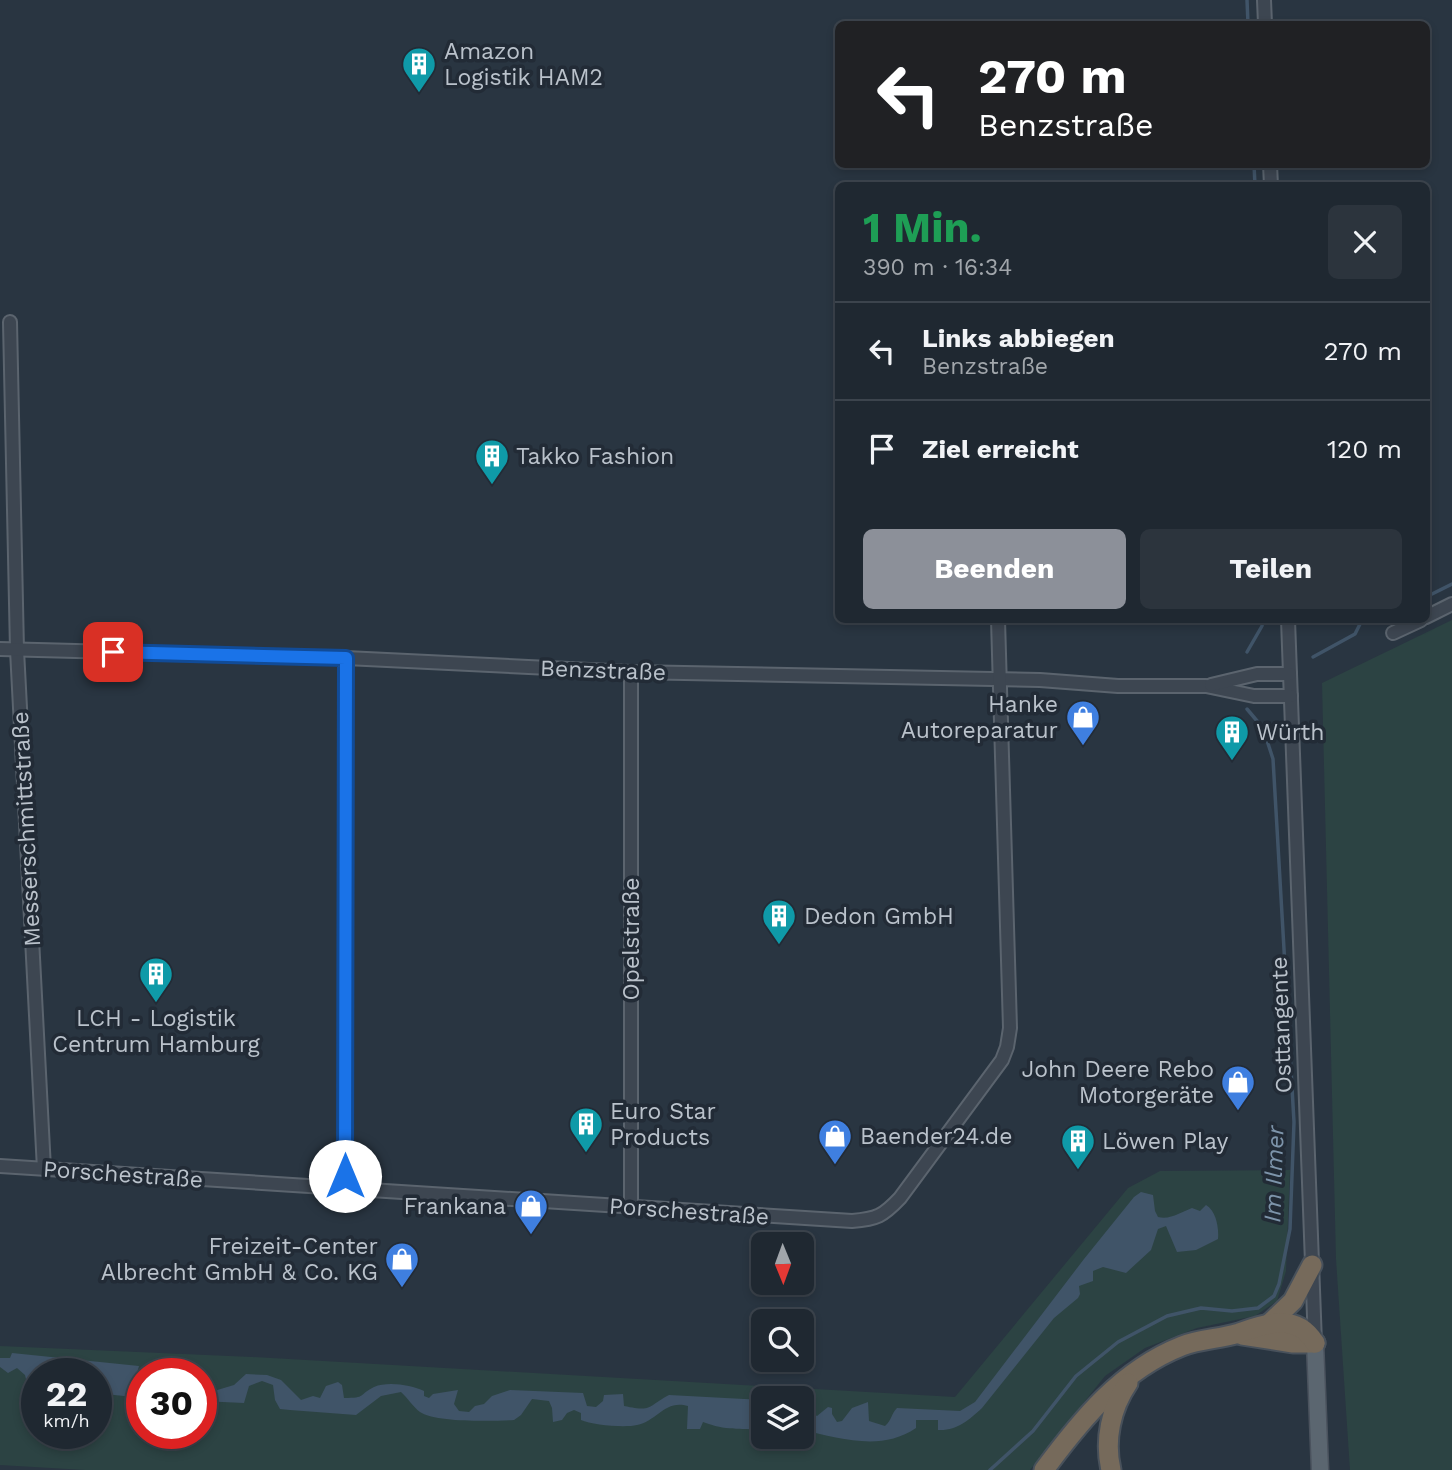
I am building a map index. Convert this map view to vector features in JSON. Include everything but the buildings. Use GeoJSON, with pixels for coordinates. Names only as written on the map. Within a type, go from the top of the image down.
{"type":"FeatureCollection","features":[{"type":"Feature","properties":{"kind":"highway"},"geometry":{"type":"LineString","coordinates":[[1268,1325],[1293,1301],[1312,1265]]}},
{"type":"Feature","properties":{"kind":"highway"},"geometry":{"type":"LineString","coordinates":[[1044,1470],[1105,1395],[1164,1354],[1184,1346],[1268,1325],[1295,1324],[1306,1330],[1315,1343]]}},
{"type":"Feature","properties":{"kind":"highway"},"geometry":{"type":"LineString","coordinates":[[1234,1334],[1293,1343],[1315,1343]]}},
{"type":"Feature","properties":{"kind":"highway"},"geometry":{"type":"LineString","coordinates":[[1111,1470],[1108,1458],[1109,1427],[1118,1401],[1135,1373]]}},
{"type":"Feature","properties":{"kind":"main road","name":"Osttangente"},"geometry":{"type":"LineString","coordinates":[[1315,1343],[1320,1470]]}},
{"type":"Feature","properties":{"kind":"street"},"geometry":{"type":"LineString","coordinates":[[1264,0],[1265,21]]}},
{"type":"Feature","properties":{"kind":"street","name":"Messerschmittstraße"},"geometry":{"type":"LineString","coordinates":[[10,322],[17,650],[44,1169]]}},
{"type":"Feature","properties":{"kind":"street"},"geometry":{"type":"LineString","coordinates":[[1430,615],[1452,604]]}},
{"type":"Feature","properties":{"kind":"street","name":"Porschestraße"},"geometry":{"type":"LineString","coordinates":[[0,1166],[852,1221],[886,1214],[1002,1060],[1007,1047],[1010,1028],[998,623]]}},
{"type":"Feature","properties":{"kind":"street","name":"Osttangente"},"geometry":{"type":"LineString","coordinates":[[1288,623],[1315,1343]]}},
{"type":"Feature","properties":{"kind":"street"},"geometry":{"type":"LineString","coordinates":[[1393,634],[1415,623]]}},
{"type":"Feature","properties":{"kind":"street","name":"Benzstraße"},"geometry":{"type":"LineString","coordinates":[[0,649],[346,658],[631,671],[1206,686],[1254,696],[1291,696]]}},
{"type":"Feature","properties":{"kind":"street"},"geometry":{"type":"LineString","coordinates":[[345,1188],[346,658]]}},
{"type":"Feature","properties":{"kind":"street","name":"Opelstraße"},"geometry":{"type":"LineString","coordinates":[[631,671],[631,1207]]}},
{"type":"Feature","properties":{"kind":"street","name":"Benzstraße"},"geometry":{"type":"LineString","coordinates":[[1206,686],[1257,674],[1290,674]]}},
{"type":"Feature","properties":{"kind":"green space"},"geometry":{"type":"Polygon","coordinates":[[[1452,620],[1452,1470],[1350,1470],[1336,1259],[1322,683],[1452,620]]]}},
{"type":"Feature","properties":{"kind":"green space"},"geometry":{"type":"Polygon","coordinates":[[[1290,1170],[1286,1271],[1277,1301],[1255,1316],[1197,1328],[1145,1348],[1105,1376],[1030,1470],[85,1470],[0,1465],[0,1346],[252,1357],[762,1386],[751,1386],[751,1449],[814,1449],[814,1389],[955,1397],[1128,1188],[1160,1171],[1290,1170]]]}},
{"type":"Feature","properties":{"kind":"water"},"geometry":{"type":"Polygon","coordinates":[[[1141,1192],[1153,1195],[1155,1211],[1158,1217],[1163,1218],[1192,1208],[1200,1211],[1206,1205],[1216,1220],[1218,1239],[1196,1250],[1177,1252],[1166,1226],[1158,1229],[1151,1250],[1126,1273],[1103,1267],[1093,1271],[1093,1281],[1079,1286],[1078,1298],[1054,1318],[982,1408],[957,1427],[938,1430],[938,1420],[916,1420],[916,1428],[903,1435],[875,1441],[814,1432],[814,1414],[817,1416],[828,1407],[832,1408],[837,1422],[842,1421],[852,1408],[868,1402],[869,1421],[885,1426],[897,1408],[960,1411],[975,1402],[1134,1197],[1141,1192]]]}},
{"type":"Feature","properties":{"kind":"water"},"geometry":{"type":"Polygon","coordinates":[[[12,1353],[61,1358],[21,1358],[21,1372],[17,1368],[8,1373],[0,1367],[0,1358],[10,1358],[12,1353]]]}},
{"type":"Feature","properties":{"kind":"water"},"geometry":{"type":"Polygon","coordinates":[[[112,1363],[126,1365],[126,1396],[112,1395],[112,1363]]]}},
{"type":"Feature","properties":{"kind":"water"},"geometry":{"type":"Polygon","coordinates":[[[246,1374],[267,1375],[281,1380],[301,1400],[313,1396],[320,1398],[326,1386],[338,1382],[342,1385],[344,1398],[359,1397],[374,1387],[386,1384],[419,1389],[429,1398],[433,1394],[458,1390],[454,1404],[459,1411],[469,1412],[492,1396],[510,1390],[583,1393],[587,1406],[596,1407],[603,1401],[604,1395],[623,1394],[624,1406],[640,1408],[649,1407],[669,1395],[751,1399],[751,1429],[726,1428],[703,1422],[700,1429],[687,1429],[688,1406],[680,1405],[673,1405],[644,1423],[632,1426],[586,1422],[581,1420],[581,1413],[574,1410],[567,1413],[562,1420],[553,1422],[549,1401],[532,1399],[514,1420],[452,1420],[420,1412],[401,1392],[381,1396],[356,1415],[290,1410],[280,1409],[275,1400],[273,1385],[262,1381],[249,1386],[244,1403],[217,1402],[217,1390],[234,1385],[246,1374]]]}},
{"type":"Feature","properties":{"kind":"waterway"},"geometry":{"type":"LineString","coordinates":[[1247,0],[1248,21]]}},
{"type":"Feature","properties":{"kind":"waterway"},"geometry":{"type":"LineString","coordinates":[[1254,168],[1255,182]]}},
{"type":"Feature","properties":{"kind":"waterway"},"geometry":{"type":"LineString","coordinates":[[1430,595],[1452,584]]}},
{"type":"Feature","properties":{"kind":"waterway"},"geometry":{"type":"LineString","coordinates":[[1247,652],[1262,623]]}},
{"type":"Feature","properties":{"kind":"waterway"},"geometry":{"type":"LineString","coordinates":[[1313,657],[1355,634],[1360,623]]}},
{"type":"Feature","properties":{"kind":"waterway","name":"Im Ilmer"},"geometry":{"type":"LineString","coordinates":[[990,1470],[1033,1431],[1076,1376],[1118,1342],[1167,1316],[1201,1308],[1232,1311],[1258,1308],[1274,1296],[1279,1284],[1290,1229],[1294,1122],[1273,759],[1263,728],[1247,709]]}},
{"type":"Feature","properties":{"kind":"place","name":"Amazon Logistik HAM2"},"geometry":{"type":"Point","coordinates":[419,94]}},
{"type":"Feature","properties":{"kind":"place","name":"Takko Fashion"},"geometry":{"type":"Point","coordinates":[492,486]}},
{"type":"Feature","properties":{"kind":"place","name":"Hanke Autoreparatur"},"geometry":{"type":"Point","coordinates":[1083,747]}},
{"type":"Feature","properties":{"kind":"place","name":"Würth"},"geometry":{"type":"Point","coordinates":[1232,762]}},
{"type":"Feature","properties":{"kind":"place","name":"Dedon GmbH"},"geometry":{"type":"Point","coordinates":[779,946]}},
{"type":"Feature","properties":{"kind":"place","name":"LCH - Logistik Centrum Hamburg"},"geometry":{"type":"Point","coordinates":[156,1004]}},
{"type":"Feature","properties":{"kind":"place","name":"John Deere Rebo Motorgeräte"},"geometry":{"type":"Point","coordinates":[1238,1112]}},
{"type":"Feature","properties":{"kind":"place","name":"Euro Star Products"},"geometry":{"type":"Point","coordinates":[586,1154]}},
{"type":"Feature","properties":{"kind":"place","name":"Baender24.de"},"geometry":{"type":"Point","coordinates":[835,1166]}},
{"type":"Feature","properties":{"kind":"place","name":"Löwen Play"},"geometry":{"type":"Point","coordinates":[1078,1171]}},
{"type":"Feature","properties":{"kind":"place","name":"Frankana"},"geometry":{"type":"Point","coordinates":[531,1236]}},
{"type":"Feature","properties":{"kind":"place","name":"Freizeit-Center Albrecht GmbH & Co. KG"},"geometry":{"type":"Point","coordinates":[402,1289]}},
{"type":"Feature","properties":{"kind":"route"},"geometry":{"type":"LineString","coordinates":[[113,652],[346,658],[345,1176]]}}]}
